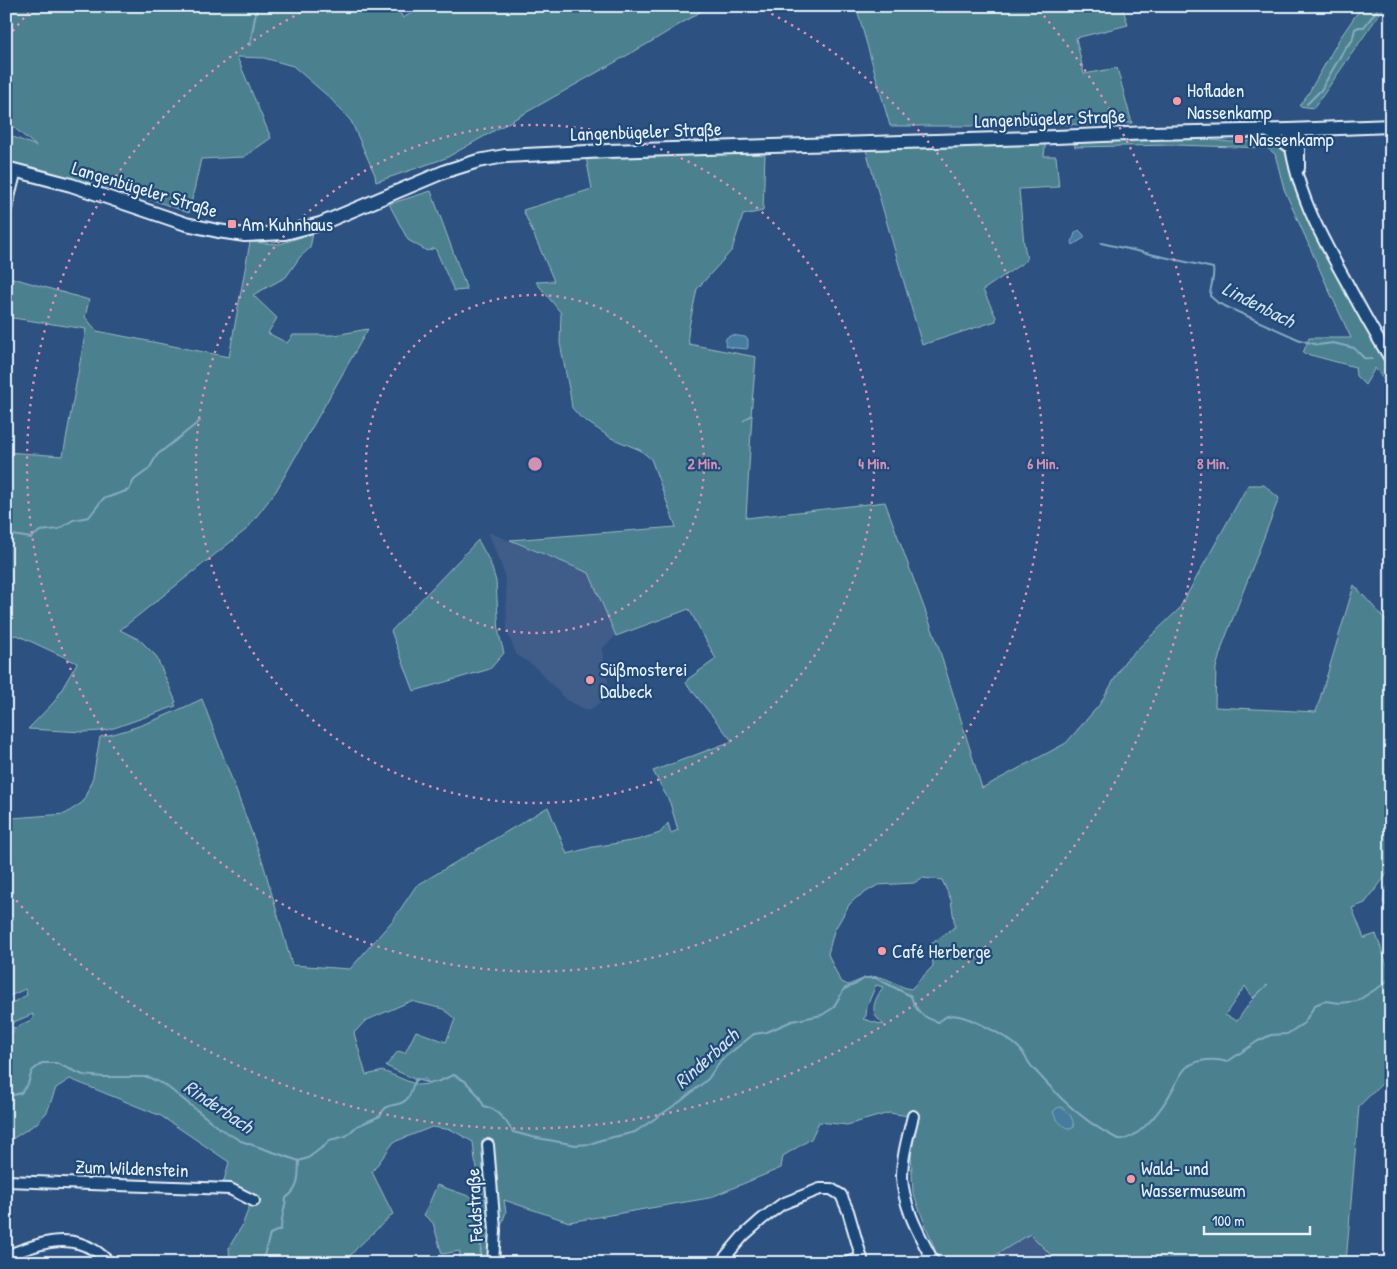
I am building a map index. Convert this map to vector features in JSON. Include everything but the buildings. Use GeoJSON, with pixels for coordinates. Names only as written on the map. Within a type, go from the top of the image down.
{"type":"FeatureCollection","features":[{"type":"Feature","properties":{"kind":"main road","name":"Langenbügeler Straße"},"geometry":{"type":"LineString","coordinates":[[11,169],[71,185],[186,224],[218,232],[245,234],[284,233],[320,224],[446,171],[478,161],[505,156],[608,151],[1391,126]]}},
{"type":"Feature","properties":{"kind":"street"},"geometry":{"type":"LineString","coordinates":[[1294,130],[1290,147],[1306,203],[1316,227],[1391,360]]}},
{"type":"Feature","properties":{"kind":"street"},"geometry":{"type":"LineString","coordinates":[[1294,130],[1299,179]]}},
{"type":"Feature","properties":{"kind":"street"},"geometry":{"type":"LineString","coordinates":[[1267,131],[1290,147]]}},
{"type":"Feature","properties":{"kind":"street","name":"Langenbügeler Straße"},"geometry":{"type":"LineString","coordinates":[[6,209],[11,169]]}},
{"type":"Feature","properties":{"kind":"street"},"geometry":{"type":"LineString","coordinates":[[913,1116],[902,1177],[905,1197],[913,1220],[934,1263]]}},
{"type":"Feature","properties":{"kind":"street","name":"Feldstraße"},"geometry":{"type":"LineString","coordinates":[[488,1145],[495,1230],[493,1263]]}},
{"type":"Feature","properties":{"kind":"street","name":"Zum Wildenstein"},"geometry":{"type":"LineString","coordinates":[[6,1181],[230,1189],[254,1201]]}},
{"type":"Feature","properties":{"kind":"street"},"geometry":{"type":"LineString","coordinates":[[720,1263],[743,1236],[782,1204],[820,1190],[831,1189],[840,1196],[848,1211],[863,1260],[846,1263]]}},
{"type":"Feature","properties":{"kind":"street"},"geometry":{"type":"LineString","coordinates":[[6,1256],[29,1247],[59,1240],[77,1242],[95,1250],[110,1263]]}},
{"type":"Feature","properties":{"kind":"shaded area"},"geometry":{"type":"Polygon","coordinates":[[[1079,230],[1084,235],[1084,238],[1073,245],[1075,233],[1079,230]]]}},
{"type":"Feature","properties":{"kind":"shaded area"},"geometry":{"type":"Polygon","coordinates":[[[732,335],[748,339],[747,349],[725,346],[726,338],[732,335]]]}},
{"type":"Feature","properties":{"kind":"shaded area","name":"Süßmosterei Dalbeck"},"geometry":{"type":"Polygon","coordinates":[[[488,532],[589,573],[616,636],[602,649],[609,695],[589,711],[566,700],[534,666],[517,655],[507,633],[504,573],[488,532]]]}},
{"type":"Feature","properties":{"kind":"shaded area"},"geometry":{"type":"Polygon","coordinates":[[[1391,882],[1391,909],[1383,903],[1385,889],[1391,882]]]}},
{"type":"Feature","properties":{"kind":"shaded area"},"geometry":{"type":"Polygon","coordinates":[[[1061,1107],[1073,1120],[1074,1127],[1070,1129],[1056,1118],[1053,1112],[1061,1107]]]}},
{"type":"Feature","properties":{"kind":"shaded area"},"geometry":{"type":"Polygon","coordinates":[[[1030,1234],[1059,1263],[990,1263],[993,1256],[1030,1234]]]}},
{"type":"Feature","properties":{"kind":"green space"},"geometry":{"type":"Polygon","coordinates":[[[6,6],[409,6],[399,11],[403,18],[423,6],[710,6],[649,43],[446,158],[376,182],[375,175],[351,121],[330,98],[293,66],[264,58],[237,57],[271,138],[244,157],[201,159],[189,213],[111,185],[102,187],[41,169],[6,162],[6,134],[36,146],[6,121],[6,6]]]}},
{"type":"Feature","properties":{"kind":"green space"},"geometry":{"type":"Polygon","coordinates":[[[856,6],[1122,6],[1128,25],[1076,38],[1084,74],[1117,68],[1132,123],[890,126],[856,6]]]}},
{"type":"Feature","properties":{"kind":"green space"},"geometry":{"type":"Polygon","coordinates":[[[1362,6],[1385,6],[1314,108],[1299,106],[1308,94],[1340,38],[1362,6]]]}},
{"type":"Feature","properties":{"kind":"green space"},"geometry":{"type":"Polygon","coordinates":[[[1210,137],[1212,140],[1230,142],[1271,142],[1285,152],[1292,180],[1310,202],[1347,274],[1391,350],[1391,389],[1375,368],[1365,385],[1356,376],[1355,367],[1303,353],[1309,338],[1351,338],[1284,189],[1275,154],[1267,148],[1175,145],[1075,147],[1073,139],[1210,137]]]}},
{"type":"Feature","properties":{"kind":"green space"},"geometry":{"type":"Polygon","coordinates":[[[1046,140],[1044,156],[1056,156],[1059,187],[1019,189],[1027,260],[983,290],[996,317],[996,321],[922,345],[866,150],[1046,140]]]}},
{"type":"Feature","properties":{"kind":"green space"},"geometry":{"type":"Polygon","coordinates":[[[765,154],[763,211],[743,215],[732,250],[697,289],[688,335],[689,344],[756,357],[751,415],[743,421],[752,415],[746,518],[885,502],[938,645],[982,788],[1066,743],[1100,704],[1125,661],[1179,609],[1248,485],[1264,485],[1279,498],[1223,644],[1216,668],[1215,707],[1316,712],[1354,585],[1391,626],[1391,869],[1365,903],[1352,908],[1364,938],[1376,934],[1389,970],[1391,970],[1391,1075],[1359,1106],[1346,1263],[1059,1263],[1030,1234],[994,1256],[990,1263],[940,1263],[913,1193],[909,1116],[889,1113],[847,1125],[819,1122],[811,1139],[783,1156],[781,1168],[709,1198],[569,1222],[504,1200],[506,1212],[500,1229],[493,1263],[459,1263],[460,1251],[442,1254],[433,1223],[424,1215],[437,1185],[477,1199],[480,1177],[475,1161],[473,1142],[452,1130],[432,1127],[394,1142],[372,1172],[393,1214],[344,1263],[230,1263],[229,1247],[242,1226],[253,1197],[232,1184],[223,1184],[229,1162],[161,1116],[70,1079],[56,1088],[47,1112],[37,1123],[6,1143],[6,1036],[13,1033],[13,1027],[15,1028],[33,1019],[33,1014],[9,1024],[6,1019],[6,1006],[27,995],[25,989],[6,998],[6,873],[9,873],[12,860],[11,821],[12,818],[65,814],[83,802],[93,777],[100,737],[139,726],[202,699],[263,863],[292,965],[350,969],[393,920],[416,886],[548,807],[567,854],[593,847],[637,840],[660,833],[668,823],[671,833],[678,830],[670,803],[653,771],[732,741],[686,683],[688,679],[716,659],[689,609],[616,636],[589,573],[510,540],[676,527],[651,459],[640,450],[611,438],[580,417],[572,408],[560,343],[561,313],[536,282],[554,281],[523,210],[592,189],[586,157],[765,154]],[[922,878],[914,883],[878,885],[856,898],[849,905],[834,931],[828,954],[840,981],[848,985],[870,977],[880,977],[911,989],[933,966],[932,943],[955,927],[951,900],[942,880],[922,878]],[[1268,984],[1253,998],[1245,986],[1225,1015],[1237,1021],[1251,1001],[1268,984]],[[876,985],[867,1006],[866,1016],[863,1019],[884,1025],[875,1015],[874,1011],[876,998],[883,987],[876,985]],[[411,1001],[365,1021],[354,1033],[366,1075],[383,1071],[417,1085],[430,1084],[426,1080],[416,1080],[386,1066],[398,1051],[405,1053],[416,1031],[446,1042],[455,1019],[443,1009],[411,1001]]]}},
{"type":"Feature","properties":{"kind":"green space"},"geometry":{"type":"Polygon","coordinates":[[[431,191],[467,290],[454,291],[435,248],[427,251],[408,240],[389,204],[431,191]]]}},
{"type":"Feature","properties":{"kind":"green space"},"geometry":{"type":"Polygon","coordinates":[[[313,233],[310,248],[300,257],[286,277],[253,295],[277,318],[268,333],[287,343],[293,335],[335,335],[368,329],[276,491],[247,529],[120,630],[140,640],[156,656],[176,706],[103,731],[83,732],[28,729],[55,701],[77,663],[17,635],[6,637],[6,452],[63,456],[86,329],[6,317],[6,276],[89,300],[85,317],[97,331],[229,357],[250,242],[280,244],[313,233]]]}},
{"type":"Feature","properties":{"kind":"green space"},"geometry":{"type":"Polygon","coordinates":[[[478,540],[490,562],[496,581],[499,634],[504,653],[490,669],[414,691],[391,631],[478,540]]]}},
{"type":"Feature","properties":{"kind":"waterway"},"geometry":{"type":"LineString","coordinates":[[250,45],[257,6]]}},
{"type":"Feature","properties":{"kind":"waterway"},"geometry":{"type":"LineString","coordinates":[[1307,104],[1321,90],[1345,48],[1352,41],[1355,29],[1364,27],[1380,6]]}},
{"type":"Feature","properties":{"kind":"waterway","name":"Lindenbach"},"geometry":{"type":"LineString","coordinates":[[1101,243],[1213,268],[1210,296],[1218,303],[1300,340],[1318,345],[1333,343],[1354,348],[1364,358],[1372,359]]}},
{"type":"Feature","properties":{"kind":"waterway"},"geometry":{"type":"LineString","coordinates":[[6,534],[31,538],[40,531],[59,529],[73,520],[89,517],[103,499],[129,490],[134,480],[149,469],[157,455],[200,421]]}},
{"type":"Feature","properties":{"kind":"waterway","name":"Rinderbach"},"geometry":{"type":"LineString","coordinates":[[6,1097],[21,1093],[28,1084],[32,1071],[42,1063],[56,1063],[83,1075],[148,1077],[165,1085],[222,1130],[241,1141],[299,1161],[308,1158],[330,1140],[346,1136],[357,1126],[380,1116],[389,1106],[402,1103],[409,1096],[416,1079],[429,1083],[454,1075],[465,1081],[478,1095],[484,1106],[493,1109],[505,1120],[513,1132],[576,1145],[590,1144],[635,1132],[681,1101],[708,1079],[721,1060],[754,1034],[767,1032],[792,1021],[822,1015],[833,1008],[844,989],[865,978],[876,978],[911,996],[918,1010],[928,1018],[938,1022],[948,1016],[964,1017],[1006,1038],[1019,1048],[1032,1067],[1075,1111],[1102,1130],[1116,1138],[1123,1139],[1137,1133],[1152,1119],[1167,1099],[1182,1073],[1191,1064],[1207,1060],[1227,1062],[1258,1041],[1271,1035],[1287,1034],[1304,1023],[1315,1005],[1325,1001],[1340,1003],[1357,1001],[1384,984],[1391,976]]}},
{"type":"Feature","properties":{"kind":"waterway"},"geometry":{"type":"LineString","coordinates":[[480,1263],[482,1230],[479,1198],[484,1158]]}},
{"type":"Feature","properties":{"kind":"waterway"},"geometry":{"type":"LineString","coordinates":[[262,1263],[270,1234],[281,1229],[286,1198],[296,1186],[299,1161]]}},
{"type":"Feature","properties":{"kind":"place","name":"Hofladen Nassenkamp"},"geometry":{"type":"Point","coordinates":[1177,101]}},
{"type":"Feature","properties":{"kind":"place","name":"Nassenkamp"},"geometry":{"type":"Point","coordinates":[1239,139]}},
{"type":"Feature","properties":{"kind":"place","name":"Am Kuhnhaus"},"geometry":{"type":"Point","coordinates":[232,224]}},
{"type":"Feature","properties":{"kind":"place","name":"Süßmosterei Dalbeck"},"geometry":{"type":"Point","coordinates":[590,680]}},
{"type":"Feature","properties":{"kind":"place","name":"Café Herberge"},"geometry":{"type":"Point","coordinates":[882,951]}},
{"type":"Feature","properties":{"kind":"place","name":"Wald- und Wassermuseum"},"geometry":{"type":"Point","coordinates":[1131,1179]}}]}
